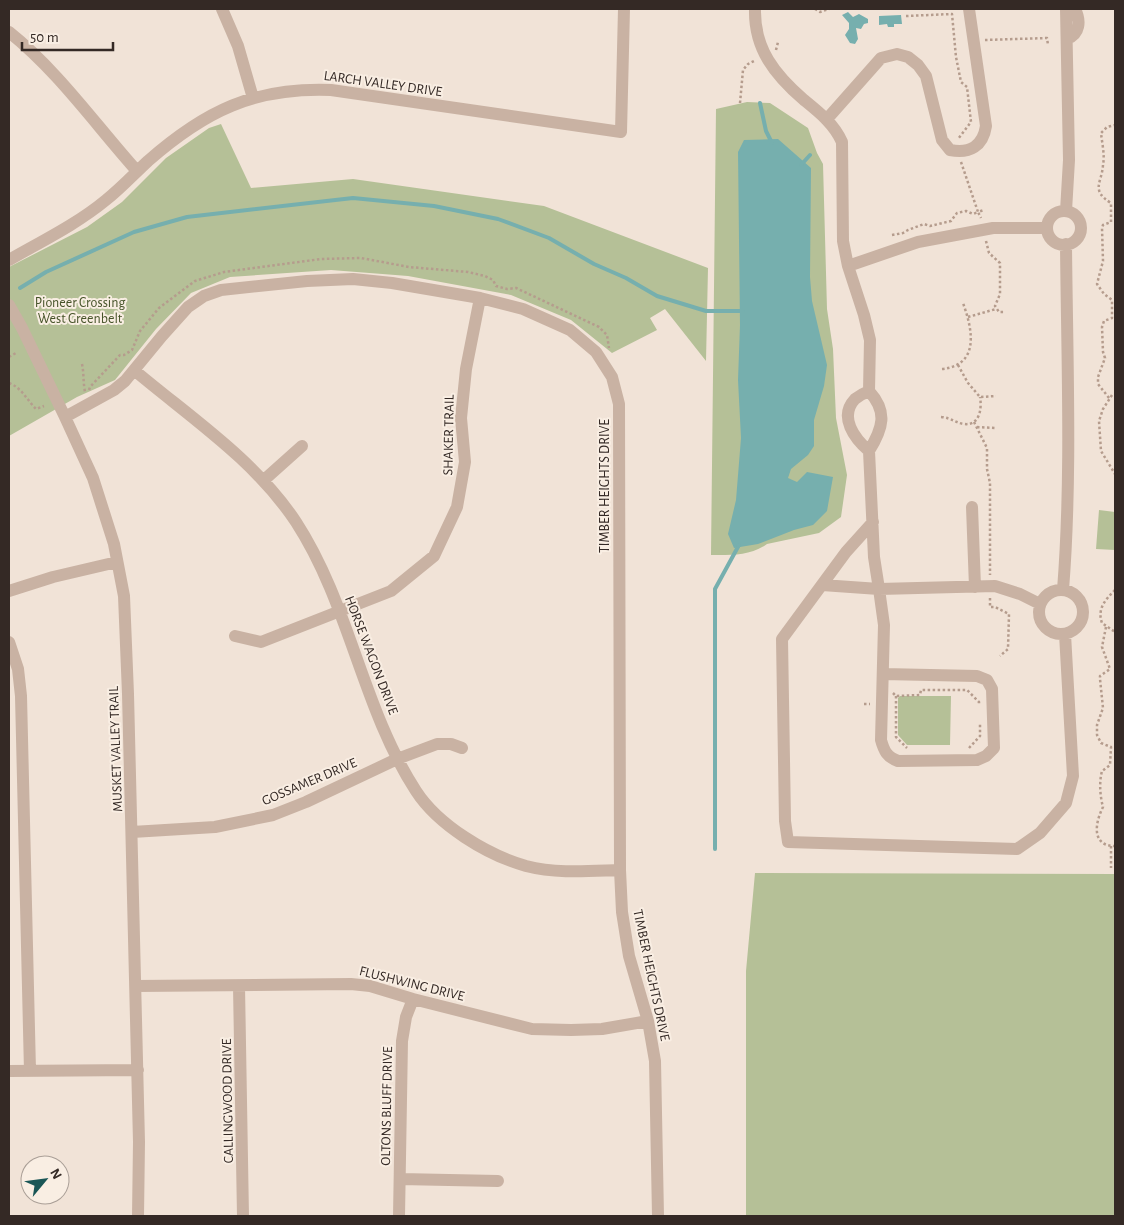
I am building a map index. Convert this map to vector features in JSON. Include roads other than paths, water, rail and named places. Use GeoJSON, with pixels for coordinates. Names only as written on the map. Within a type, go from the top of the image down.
{"type":"FeatureCollection","features":[{"type":"Feature","properties":{"kind":"street"},"geometry":{"type":"LineString","coordinates":[[222,9],[238,46],[253,98]]}},
{"type":"Feature","properties":{"kind":"street","name":"LARCH VALLEY DRIVE"},"geometry":{"type":"LineString","coordinates":[[9,260],[91,212],[190,127],[227,107],[282,91],[331,90],[620,132],[624,9]]}},
{"type":"Feature","properties":{"kind":"street"},"geometry":{"type":"LineString","coordinates":[[755,9],[759,40],[768,62],[791,88],[827,119],[838,132],[842,142],[843,241],[848,266],[864,314],[870,340],[869,391],[877,400],[881,409],[881,426],[878,437],[869,451],[874,557],[884,625],[881,740],[885,752],[891,759],[898,761],[977,760],[986,756],[994,748],[992,689],[987,680],[977,676],[883,674]]}},
{"type":"Feature","properties":{"kind":"street"},"geometry":{"type":"LineString","coordinates":[[827,119],[881,58],[897,54],[908,57],[918,65],[926,76],[942,140],[950,150],[958,152],[967,151],[978,145],[984,138],[986,126],[969,9]]}},
{"type":"Feature","properties":{"kind":"street"},"geometry":{"type":"LineString","coordinates":[[1066,9],[1069,160],[1066,211]]}},
{"type":"Feature","properties":{"kind":"street"},"geometry":{"type":"LineString","coordinates":[[1067,39],[1073,36],[1079,27],[1076,9]]}},
{"type":"Feature","properties":{"kind":"street"},"geometry":{"type":"LineString","coordinates":[[9,32],[31,50],[51,71],[137,171]]}},
{"type":"Feature","properties":{"kind":"street"},"geometry":{"type":"LineString","coordinates":[[1066,211],[1075,216],[1081,225],[1079,236],[1076,240],[1066,244],[1055,242],[1047,228],[1051,217],[1066,211]]}},
{"type":"Feature","properties":{"kind":"street"},"geometry":{"type":"LineString","coordinates":[[848,266],[918,242],[992,228],[1047,228]]}},
{"type":"Feature","properties":{"kind":"street"},"geometry":{"type":"LineString","coordinates":[[1063,590],[1067,542],[1068,389],[1066,244]]}},
{"type":"Feature","properties":{"kind":"street","name":"TIMBER HEIGHTS DRIVE"},"geometry":{"type":"LineString","coordinates":[[65,416],[114,390],[134,370],[188,307],[204,296],[221,290],[307,280],[353,279],[392,283],[480,298],[523,309],[570,330],[596,352],[612,377],[619,404],[620,870],[622,912],[630,956],[648,1021],[655,1062],[658,1216]]}},
{"type":"Feature","properties":{"kind":"street","name":"SHAKER TRAIL"},"geometry":{"type":"LineString","coordinates":[[235,636],[261,642],[391,591],[434,556],[457,507],[465,462],[460,418],[466,369],[480,298]]}},
{"type":"Feature","properties":{"kind":"street","name":"MUSKET VALLEY TRAIL"},"geometry":{"type":"LineString","coordinates":[[9,305],[65,416],[93,478],[114,544],[124,596],[140,1142],[138,1216]]}},
{"type":"Feature","properties":{"kind":"street","name":"HORSE WAGON DRIVE"},"geometry":{"type":"LineString","coordinates":[[134,370],[235,453],[264,480],[295,521],[324,573],[388,742],[417,792],[440,818],[481,848],[526,866],[567,872],[620,870]]}},
{"type":"Feature","properties":{"kind":"street"},"geometry":{"type":"LineString","coordinates":[[869,391],[856,398],[850,406],[848,421],[850,431],[858,442],[869,451]]}},
{"type":"Feature","properties":{"kind":"street"},"geometry":{"type":"LineString","coordinates":[[264,480],[302,446]]}},
{"type":"Feature","properties":{"kind":"street"},"geometry":{"type":"LineString","coordinates":[[972,507],[975,587]]}},
{"type":"Feature","properties":{"kind":"street"},"geometry":{"type":"LineString","coordinates":[[873,522],[846,552],[782,639],[785,821],[788,842],[1017,849],[1040,833],[1066,803],[1073,776],[1065,634]]}},
{"type":"Feature","properties":{"kind":"street"},"geometry":{"type":"LineString","coordinates":[[9,591],[53,577],[117,562]]}},
{"type":"Feature","properties":{"kind":"street"},"geometry":{"type":"LineString","coordinates":[[822,585],[879,589],[995,586],[1020,594],[1040,604]]}},
{"type":"Feature","properties":{"kind":"street"},"geometry":{"type":"LineString","coordinates":[[1063,590],[1076,596],[1080,602],[1083,615],[1077,627],[1065,634],[1052,633],[1042,624],[1038,611],[1040,604],[1049,593],[1063,590]]}},
{"type":"Feature","properties":{"kind":"street"},"geometry":{"type":"LineString","coordinates":[[9,642],[18,669],[21,696],[30,1071]]}},
{"type":"Feature","properties":{"kind":"street","name":"GOSSAMER DRIVE"},"geometry":{"type":"LineString","coordinates":[[132,832],[215,828],[273,815],[306,802],[397,759],[437,744],[451,744],[462,748]]}},
{"type":"Feature","properties":{"kind":"street","name":"FLUSHWING DRIVE"},"geometry":{"type":"LineString","coordinates":[[136,986],[352,984],[370,986],[413,999],[532,1028],[602,1029],[648,1021]]}},
{"type":"Feature","properties":{"kind":"street","name":"CALLINGWOOD DRIVE"},"geometry":{"type":"LineString","coordinates":[[239,986],[243,1216]]}},
{"type":"Feature","properties":{"kind":"street","name":"OLTONS BLUFF DRIVE"},"geometry":{"type":"LineString","coordinates":[[399,1216],[402,1041],[406,1017],[413,999]]}},
{"type":"Feature","properties":{"kind":"street"},"geometry":{"type":"LineString","coordinates":[[9,1071],[138,1070]]}},
{"type":"Feature","properties":{"kind":"street"},"geometry":{"type":"LineString","coordinates":[[400,1179],[498,1181]]}},
{"type":"Feature","properties":{"kind":"water"},"geometry":{"type":"Polygon","coordinates":[[[848,12],[853,17],[859,14],[868,19],[868,23],[864,24],[861,29],[856,28],[858,39],[855,44],[850,43],[845,35],[849,29],[849,23],[842,15],[848,12]]]}},
{"type":"Feature","properties":{"kind":"water"},"geometry":{"type":"Polygon","coordinates":[[[901,15],[902,24],[894,24],[894,27],[888,27],[887,24],[879,25],[879,16],[901,15]]]}},
{"type":"Feature","properties":{"kind":"water"},"geometry":{"type":"Polygon","coordinates":[[[778,139],[811,168],[810,277],[812,301],[827,365],[824,386],[814,420],[814,446],[808,455],[791,469],[788,478],[797,482],[807,472],[833,477],[827,511],[813,525],[758,544],[734,548],[728,534],[736,500],[741,438],[738,380],[740,325],[738,152],[744,140],[778,139]]]}},
{"type":"Feature","properties":{"kind":"waterway"},"geometry":{"type":"LineString","coordinates":[[760,103],[766,131],[772,143]]}},
{"type":"Feature","properties":{"kind":"waterway"},"geometry":{"type":"LineString","coordinates":[[801,165],[810,155]]}},
{"type":"Feature","properties":{"kind":"waterway"},"geometry":{"type":"LineString","coordinates":[[20,288],[46,272],[134,232],[187,217],[353,198],[434,206],[498,219],[549,238],[594,264],[626,278],[657,296],[706,311],[743,311]]}},
{"type":"Feature","properties":{"kind":"waterway"},"geometry":{"type":"LineString","coordinates":[[715,849],[715,589],[739,545]]}},
{"type":"Feature","properties":{"kind":"park label","name":"Pioneer Crossing West Greenbelt"},"geometry":{"type":"Point","coordinates":[80,310]}}]}
